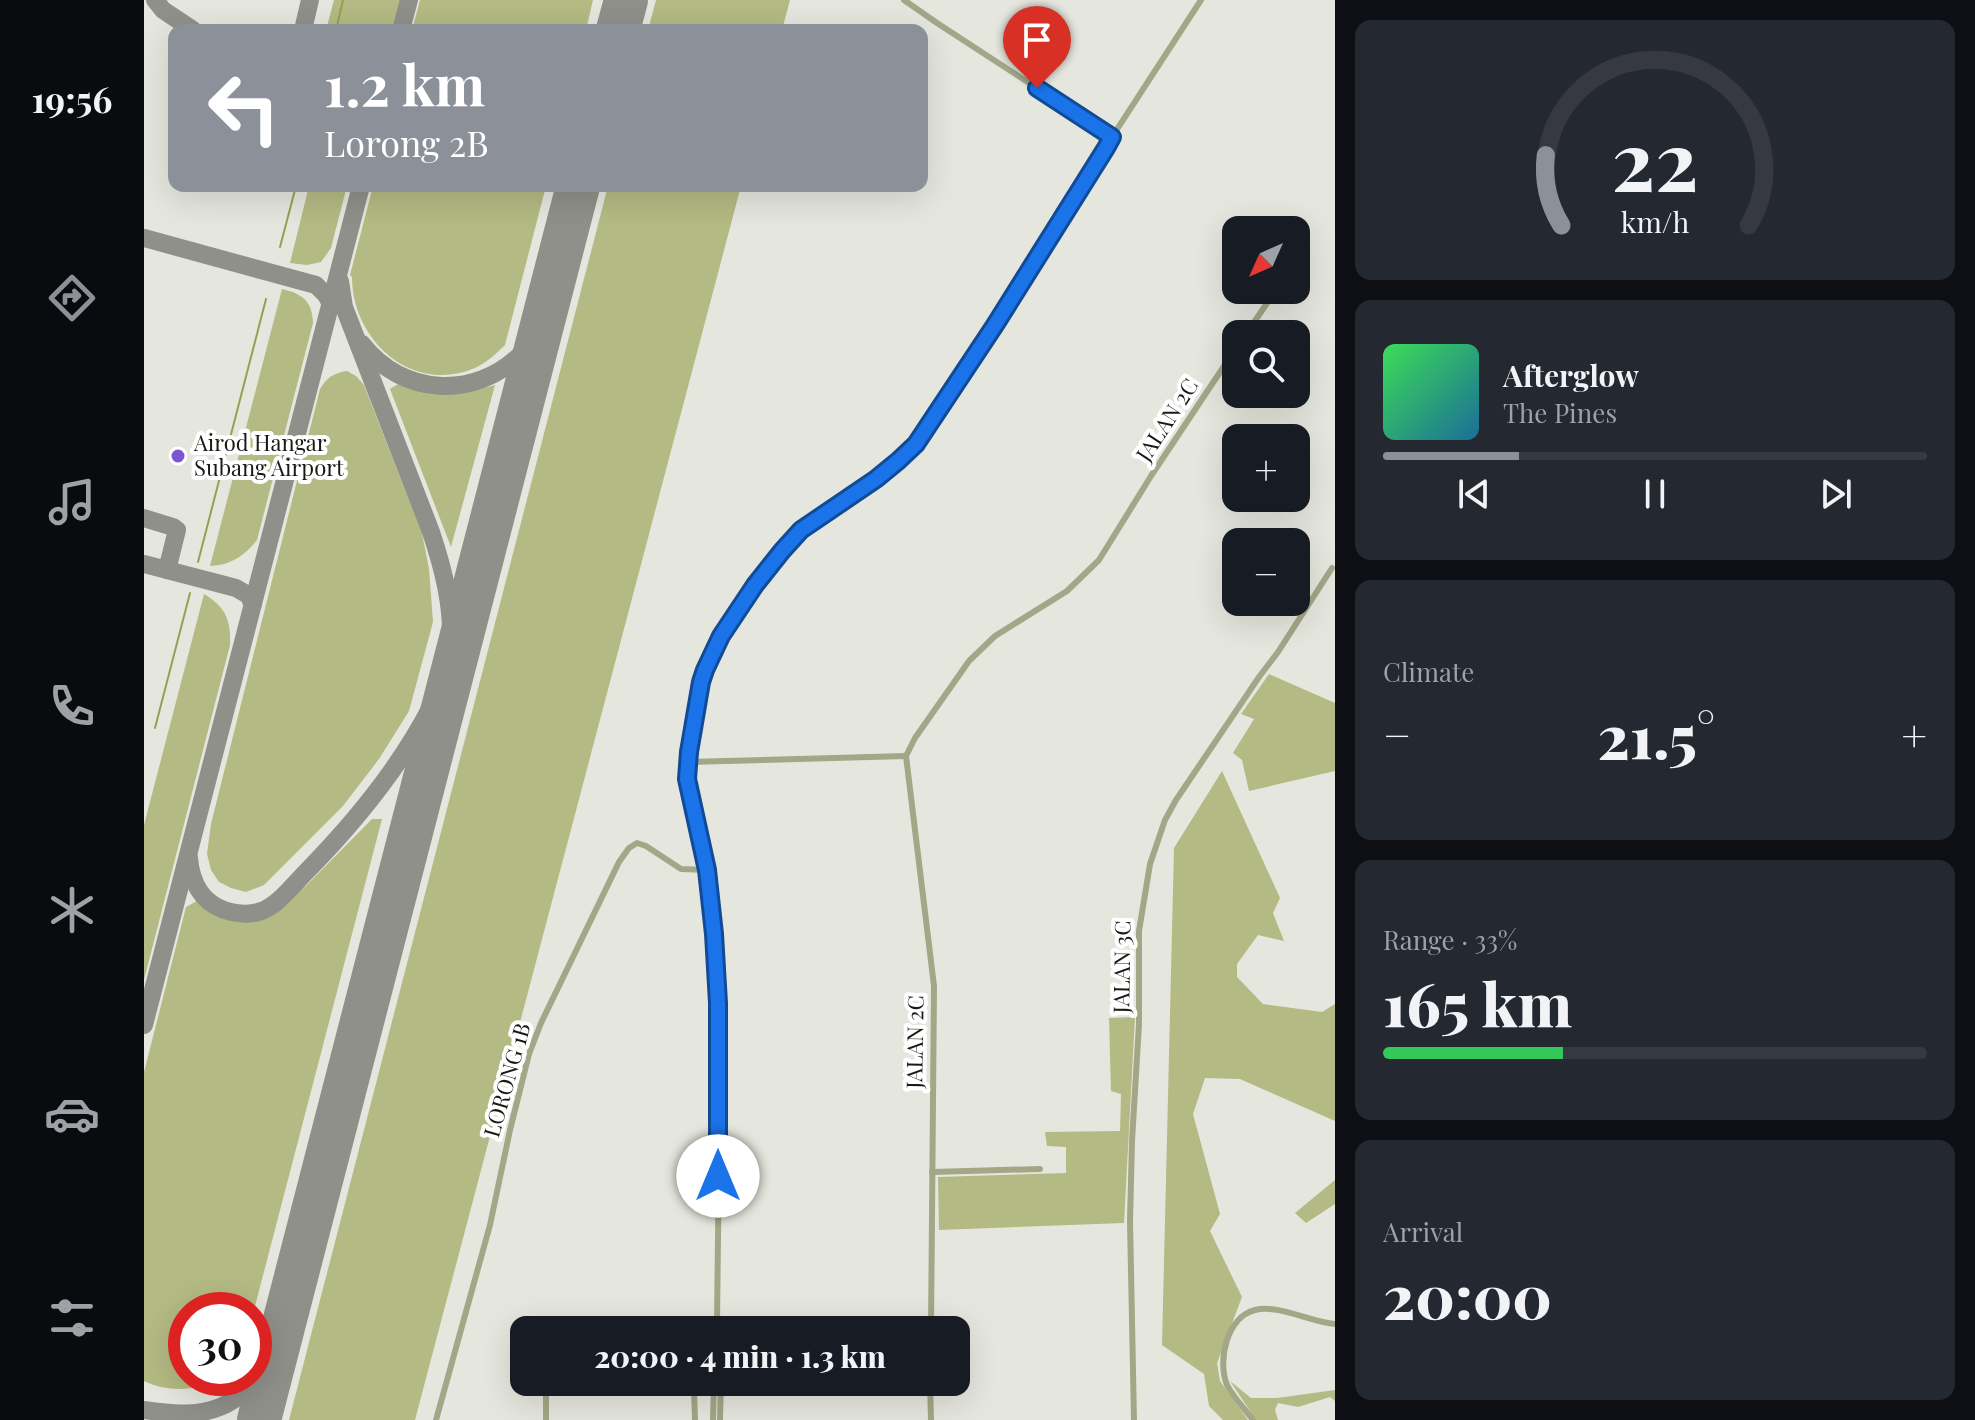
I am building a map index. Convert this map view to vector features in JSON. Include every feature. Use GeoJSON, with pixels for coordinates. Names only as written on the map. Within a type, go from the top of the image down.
{"type":"FeatureCollection","features":[{"type":"Feature","properties":{"kind":"street"},"geometry":{"type":"LineString","coordinates":[[904,0],[1112,137]]}},
{"type":"Feature","properties":{"kind":"street"},"geometry":{"type":"LineString","coordinates":[[717,1316],[718,1003],[714,923],[707,870],[687,779],[705,670],[721,636],[755,585],[801,530],[876,479],[916,444],[1201,0]]}},
{"type":"Feature","properties":{"kind":"street","name":"JALAN 2C"},"geometry":{"type":"LineString","coordinates":[[931,1316],[934,986],[906,756],[928,718],[969,661],[995,636],[1067,591],[1099,560],[1222,369]]}},
{"type":"Feature","properties":{"kind":"street","name":"JALAN 3C"},"geometry":{"type":"LineString","coordinates":[[1134,1420],[1130,1221],[1132,1141],[1139,1024],[1139,931],[1150,864],[1165,820],[1176,800],[1332,568]]}},
{"type":"Feature","properties":{"kind":"street"},"geometry":{"type":"LineString","coordinates":[[688,762],[906,756]]}},
{"type":"Feature","properties":{"kind":"street","name":"LORONG 1B"},"geometry":{"type":"LineString","coordinates":[[436,1420],[490,1225],[529,1054],[619,862],[637,843],[681,869],[707,870]]}},
{"type":"Feature","properties":{"kind":"street"},"geometry":{"type":"LineString","coordinates":[[932,1172],[1040,1169]]}},
{"type":"Feature","properties":{"kind":"street"},"geometry":{"type":"LineString","coordinates":[[1253,1420],[1227,1385],[1224,1373],[1225,1354],[1235,1323],[1256,1310],[1275,1310],[1320,1323],[1335,1324]]}},
{"type":"Feature","properties":{"kind":"street"},"geometry":{"type":"LineString","coordinates":[[546,1396],[546,1420]]}},
{"type":"Feature","properties":{"kind":"street"},"geometry":{"type":"LineString","coordinates":[[694,1396],[695,1420]]}},
{"type":"Feature","properties":{"kind":"street"},"geometry":{"type":"LineString","coordinates":[[713,1420],[714,1396]]}},
{"type":"Feature","properties":{"kind":"street"},"geometry":{"type":"LineString","coordinates":[[720,1420],[721,1396]]}},
{"type":"Feature","properties":{"kind":"street"},"geometry":{"type":"LineString","coordinates":[[930,1396],[931,1420]]}},
{"type":"Feature","properties":{"kind":"green space"},"geometry":{"type":"Polygon","coordinates":[[[334,0],[401,0],[395,24],[328,24],[334,0]]]}},
{"type":"Feature","properties":{"kind":"green space"},"geometry":{"type":"Polygon","coordinates":[[[420,0],[593,0],[587,24],[414,24],[420,0]]]}},
{"type":"Feature","properties":{"kind":"green space"},"geometry":{"type":"Polygon","coordinates":[[[656,0],[790,0],[784,24],[650,24],[656,0]]]}},
{"type":"Feature","properties":{"kind":"green space"},"geometry":{"type":"Polygon","coordinates":[[[308,192],[345,192],[331,248],[321,262],[307,265],[290,263],[308,192]]]}},
{"type":"Feature","properties":{"kind":"green space"},"geometry":{"type":"Polygon","coordinates":[[[371,192],[544,192],[505,345],[475,368],[452,374],[429,374],[408,368],[390,356],[374,341],[362,322],[350,275],[371,192]]]}},
{"type":"Feature","properties":{"kind":"green space"},"geometry":{"type":"Polygon","coordinates":[[[606,192],[739,192],[415,1420],[289,1420],[606,192]]]}},
{"type":"Feature","properties":{"kind":"green space"},"geometry":{"type":"Polygon","coordinates":[[[282,289],[296,293],[305,300],[311,309],[313,323],[257,540],[236,559],[210,566],[282,289]]]}},
{"type":"Feature","properties":{"kind":"green space"},"geometry":{"type":"Polygon","coordinates":[[[347,371],[364,385],[422,533],[429,569],[433,622],[409,711],[379,759],[343,806],[264,885],[246,892],[219,882],[211,870],[207,854],[211,824],[320,389],[331,376],[347,371]]]}},
{"type":"Feature","properties":{"kind":"green space"},"geometry":{"type":"Polygon","coordinates":[[[398,384],[446,392],[470,391],[495,385],[451,547],[390,389],[398,384]]]}},
{"type":"Feature","properties":{"kind":"green space"},"geometry":{"type":"Polygon","coordinates":[[[204,594],[226,615],[230,645],[144,980],[144,825],[204,594]]]}},
{"type":"Feature","properties":{"kind":"green space"},"geometry":{"type":"Polygon","coordinates":[[[1269,674],[1335,703],[1335,771],[1249,791],[1242,760],[1233,753],[1254,719],[1241,714],[1269,674]]]}},
{"type":"Feature","properties":{"kind":"green space"},"geometry":{"type":"Polygon","coordinates":[[[1222,771],[1280,898],[1273,913],[1284,941],[1258,935],[1237,964],[1237,977],[1263,1004],[1322,1012],[1335,1004],[1335,1121],[1240,1079],[1205,1078],[1193,1114],[1220,1214],[1210,1231],[1242,1297],[1217,1363],[1220,1381],[1248,1420],[1223,1420],[1209,1406],[1204,1374],[1162,1345],[1174,848],[1222,771]]]}},
{"type":"Feature","properties":{"kind":"green space"},"geometry":{"type":"Polygon","coordinates":[[[372,819],[382,819],[259,1292],[168,1292],[168,1388],[153,1385],[144,1381],[144,1072],[186,907],[197,901],[231,919],[254,920],[266,917],[289,903],[372,819]]]}},
{"type":"Feature","properties":{"kind":"green space"},"geometry":{"type":"Polygon","coordinates":[[[1135,1017],[1124,1223],[939,1230],[938,1177],[1066,1173],[1066,1147],[1047,1146],[1045,1132],[1120,1131],[1121,1094],[1111,1091],[1109,1018],[1135,1017]]]}},
{"type":"Feature","properties":{"kind":"green space"},"geometry":{"type":"Polygon","coordinates":[[[1335,1180],[1335,1204],[1306,1223],[1295,1213],[1335,1180]]]}},
{"type":"Feature","properties":{"kind":"green space"},"geometry":{"type":"Polygon","coordinates":[[[1230,1381],[1251,1398],[1277,1398],[1335,1390],[1335,1401],[1330,1397],[1298,1407],[1278,1403],[1275,1410],[1278,1420],[1256,1420],[1230,1381]]]}},
{"type":"Feature","properties":{"kind":"waterway"},"geometry":{"type":"LineString","coordinates":[[337,24],[343,0]]}},
{"type":"Feature","properties":{"kind":"waterway"},"geometry":{"type":"LineString","coordinates":[[280,247],[294,192]]}},
{"type":"Feature","properties":{"kind":"waterway"},"geometry":{"type":"LineString","coordinates":[[198,562],[266,299]]}},
{"type":"Feature","properties":{"kind":"waterway"},"geometry":{"type":"LineString","coordinates":[[155,728],[190,593]]}},
{"type":"Feature","properties":{"kind":"taxiway"},"geometry":{"type":"LineString","coordinates":[[155,0],[163,10],[184,24]]}},
{"type":"Feature","properties":{"kind":"taxiway"},"geometry":{"type":"LineString","coordinates":[[304,24],[310,0]]}},
{"type":"Feature","properties":{"kind":"taxiway"},"geometry":{"type":"LineString","coordinates":[[403,24],[409,0]]}},
{"type":"Feature","properties":{"kind":"taxiway"},"geometry":{"type":"LineString","coordinates":[[144,1025],[359,192]]}},
{"type":"Feature","properties":{"kind":"taxiway"},"geometry":{"type":"LineString","coordinates":[[144,238],[316,285],[330,302]]}},
{"type":"Feature","properties":{"kind":"taxiway"},"geometry":{"type":"LineString","coordinates":[[340,281],[344,307],[436,546],[449,604],[451,648]]}},
{"type":"Feature","properties":{"kind":"taxiway"},"geometry":{"type":"LineString","coordinates":[[362,344],[378,361],[397,374],[439,386],[461,385],[503,369],[521,354],[534,338],[547,305]]}},
{"type":"Feature","properties":{"kind":"taxiway"},"geometry":{"type":"LineString","coordinates":[[144,518],[177,530],[167,570]]}},
{"type":"Feature","properties":{"kind":"taxiway"},"geometry":{"type":"LineString","coordinates":[[144,564],[236,588],[248,595],[253,604]]}},
{"type":"Feature","properties":{"kind":"taxiway"},"geometry":{"type":"LineString","coordinates":[[189,858],[192,875],[203,896],[224,910],[254,913],[280,899],[359,814],[405,752],[436,697],[463,628]]}},
{"type":"Feature","properties":{"kind":"taxiway"},"geometry":{"type":"LineString","coordinates":[[144,1410],[187,1413],[220,1407],[248,1389],[275,1356]]}},
{"type":"Feature","properties":{"kind":"runway"},"geometry":{"type":"LineString","coordinates":[[620,24],[626,0]]}},
{"type":"Feature","properties":{"kind":"runway"},"geometry":{"type":"LineString","coordinates":[[259,1420],[576,192]]}},
{"type":"Feature","properties":{"kind":"place","name":"Airod Hangar Subang Airport"},"geometry":{"type":"Point","coordinates":[178,456]}},
{"type":"Feature","properties":{"kind":"route"},"geometry":{"type":"LineString","coordinates":[[718,1176],[718,1003],[714,923],[707,870],[687,779],[701,682],[721,636],[755,585],[791,541],[801,530],[876,479],[916,444],[1106,148],[1112,137],[1037,88]]}}]}
